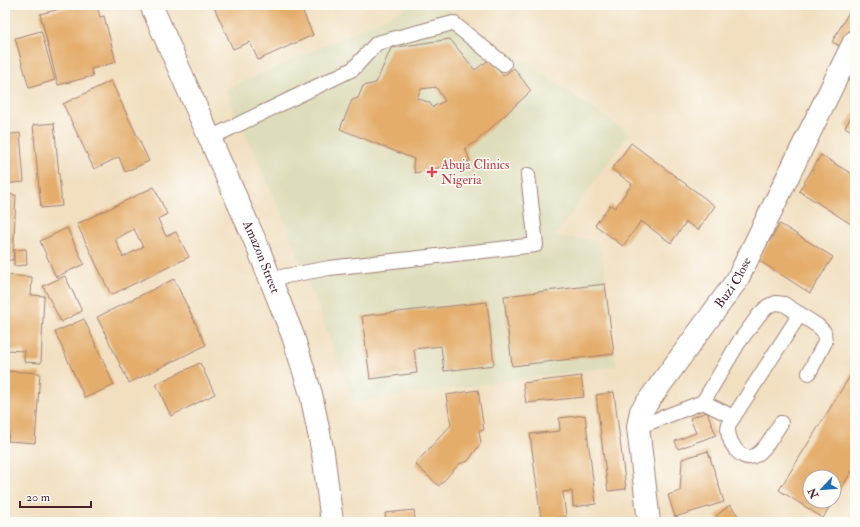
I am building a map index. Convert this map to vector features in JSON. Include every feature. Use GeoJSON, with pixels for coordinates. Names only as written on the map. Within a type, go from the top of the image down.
{"type":"FeatureCollection","features":[{"type":"Feature","properties":{"kind":"street","name":"Amazon Street"},"geometry":{"type":"LineString","coordinates":[[151,5],[210,138],[293,336],[311,394],[323,453],[332,522]]}},
{"type":"Feature","properties":{"kind":"street","name":"Buzi Close"},"geometry":{"type":"LineString","coordinates":[[649,522],[638,427],[641,411],[737,280],[854,42]]}},
{"type":"Feature","properties":{"kind":"lane"},"geometry":{"type":"LineString","coordinates":[[210,138],[353,69],[377,43],[453,23],[504,64]]}},
{"type":"Feature","properties":{"kind":"lane"},"geometry":{"type":"LineString","coordinates":[[270,280],[329,268],[536,245],[528,176]]}},
{"type":"Feature","properties":{"kind":"lane"},"geometry":{"type":"LineString","coordinates":[[638,427],[703,402],[739,342],[759,315],[768,306],[776,303],[784,304],[818,326],[824,332],[825,342],[809,372]]}},
{"type":"Feature","properties":{"kind":"lane"},"geometry":{"type":"LineString","coordinates":[[782,423],[761,451],[755,456],[747,457],[741,455],[730,439],[727,430],[733,417],[800,314]]}},
{"type":"Feature","properties":{"kind":"lane"},"geometry":{"type":"LineString","coordinates":[[703,402],[733,417]]}},
{"type":"Feature","properties":{"kind":"shaded area","name":"Abuja Clinics Nigeria"},"geometry":{"type":"Polygon","coordinates":[[[414,5],[441,5],[629,133],[555,236],[592,240],[602,249],[616,366],[354,402],[281,212],[225,90],[414,5]]]}},
{"type":"Feature","properties":{"kind":"building"},"geometry":{"type":"Polygon","coordinates":[[[76,5],[97,5],[100,17],[104,16],[116,62],[91,69],[93,76],[58,85],[40,14],[76,5]]]}},
{"type":"Feature","properties":{"kind":"building"},"geometry":{"type":"Polygon","coordinates":[[[213,5],[300,5],[313,35],[258,60],[250,42],[233,49],[213,5]]]}},
{"type":"Feature","properties":{"kind":"building"},"geometry":{"type":"Polygon","coordinates":[[[849,12],[855,15],[855,20],[840,46],[832,42],[849,12]]]}},
{"type":"Feature","properties":{"kind":"building"},"geometry":{"type":"Polygon","coordinates":[[[41,31],[55,80],[29,88],[15,38],[41,31]]]}},
{"type":"Feature","properties":{"kind":"building"},"geometry":{"type":"Polygon","coordinates":[[[450,39],[475,70],[490,59],[503,76],[514,68],[531,91],[477,141],[465,148],[470,161],[415,173],[413,163],[414,159],[340,129],[352,100],[358,98],[363,86],[376,83],[391,48],[450,39]],[[436,87],[421,89],[417,98],[430,103],[433,108],[434,106],[445,101],[436,87]]]}},
{"type":"Feature","properties":{"kind":"building"},"geometry":{"type":"Polygon","coordinates":[[[111,81],[149,161],[125,172],[119,157],[94,169],[63,104],[111,81]]]}},
{"type":"Feature","properties":{"kind":"building"},"geometry":{"type":"Polygon","coordinates":[[[855,110],[855,133],[845,127],[855,110]]]}},
{"type":"Feature","properties":{"kind":"building"},"geometry":{"type":"Polygon","coordinates":[[[54,123],[62,206],[41,208],[33,125],[54,123]]]}},
{"type":"Feature","properties":{"kind":"building"},"geometry":{"type":"Polygon","coordinates":[[[20,133],[24,182],[5,184],[5,135],[20,133]]]}},
{"type":"Feature","properties":{"kind":"building"},"geometry":{"type":"Polygon","coordinates":[[[631,143],[715,206],[698,230],[686,222],[671,243],[641,221],[623,246],[595,225],[610,205],[615,208],[632,184],[612,169],[631,143]]]}},
{"type":"Feature","properties":{"kind":"building"},"geometry":{"type":"Polygon","coordinates":[[[821,155],[855,176],[855,218],[851,224],[799,191],[821,155]]]}},
{"type":"Feature","properties":{"kind":"building"},"geometry":{"type":"Polygon","coordinates":[[[154,187],[167,214],[158,219],[166,236],[176,232],[189,257],[111,295],[77,224],[154,187]],[[134,229],[115,239],[123,257],[143,247],[134,229]]]}},
{"type":"Feature","properties":{"kind":"building"},"geometry":{"type":"Polygon","coordinates":[[[5,194],[16,195],[13,260],[5,260],[5,194]]]}},
{"type":"Feature","properties":{"kind":"building"},"geometry":{"type":"Polygon","coordinates":[[[780,224],[833,257],[810,293],[758,260],[780,224]]]}},
{"type":"Feature","properties":{"kind":"building"},"geometry":{"type":"Polygon","coordinates":[[[67,228],[84,264],[56,277],[40,241],[67,228]]]}},
{"type":"Feature","properties":{"kind":"building"},"geometry":{"type":"Polygon","coordinates":[[[26,249],[27,265],[14,266],[14,250],[26,249]]]}},
{"type":"Feature","properties":{"kind":"building"},"geometry":{"type":"Polygon","coordinates":[[[5,275],[32,277],[31,295],[44,296],[41,363],[24,362],[25,351],[5,350],[5,275]]]}},
{"type":"Feature","properties":{"kind":"building"},"geometry":{"type":"Polygon","coordinates":[[[65,276],[82,311],[61,322],[43,286],[65,276]]]}},
{"type":"Feature","properties":{"kind":"building"},"geometry":{"type":"Polygon","coordinates":[[[174,279],[206,345],[129,383],[97,317],[174,279]]]}},
{"type":"Feature","properties":{"kind":"building"},"geometry":{"type":"Polygon","coordinates":[[[605,284],[614,354],[512,366],[504,296],[605,284]]]}},
{"type":"Feature","properties":{"kind":"building"},"geometry":{"type":"Polygon","coordinates":[[[487,302],[494,365],[444,371],[441,346],[414,349],[417,373],[370,379],[362,316],[487,302]]]}},
{"type":"Feature","properties":{"kind":"building"},"geometry":{"type":"Polygon","coordinates":[[[84,319],[114,385],[85,398],[55,332],[84,319]]]}},
{"type":"Feature","properties":{"kind":"building"},"geometry":{"type":"Polygon","coordinates":[[[200,363],[215,394],[171,416],[156,384],[200,363]]]}},
{"type":"Feature","properties":{"kind":"building"},"geometry":{"type":"Polygon","coordinates":[[[855,368],[855,466],[842,487],[842,469],[802,469],[802,505],[779,490],[855,368]]]}},
{"type":"Feature","properties":{"kind":"building"},"geometry":{"type":"Polygon","coordinates":[[[5,371],[40,373],[35,443],[8,441],[9,432],[5,432],[5,371]]]}},
{"type":"Feature","properties":{"kind":"building"},"geometry":{"type":"Polygon","coordinates":[[[581,376],[584,397],[526,403],[523,383],[581,376]]]}},
{"type":"Feature","properties":{"kind":"building"},"geometry":{"type":"Polygon","coordinates":[[[478,390],[484,430],[479,431],[481,443],[468,461],[459,464],[439,486],[415,464],[451,425],[446,395],[478,390]]]}},
{"type":"Feature","properties":{"kind":"building"},"geometry":{"type":"Polygon","coordinates":[[[614,392],[626,489],[608,491],[596,395],[614,392]]]}},
{"type":"Feature","properties":{"kind":"building"},"geometry":{"type":"Polygon","coordinates":[[[707,412],[716,435],[678,449],[675,441],[696,433],[690,418],[707,412]]]}},
{"type":"Feature","properties":{"kind":"building"},"geometry":{"type":"Polygon","coordinates":[[[585,415],[596,504],[573,507],[572,491],[563,492],[566,517],[541,519],[530,434],[560,431],[559,418],[585,415]]]}},
{"type":"Feature","properties":{"kind":"building"},"geometry":{"type":"Polygon","coordinates":[[[708,451],[724,502],[675,517],[668,495],[680,491],[682,459],[708,451]]]}},
{"type":"Feature","properties":{"kind":"building"},"geometry":{"type":"Polygon","coordinates":[[[730,505],[743,522],[720,522],[716,516],[730,505]]]}},
{"type":"Feature","properties":{"kind":"building"},"geometry":{"type":"Polygon","coordinates":[[[809,509],[828,509],[823,518],[809,509]]]}},
{"type":"Feature","properties":{"kind":"building"},"geometry":{"type":"Polygon","coordinates":[[[414,510],[415,522],[386,522],[385,513],[414,510]]]}},
{"type":"Feature","properties":{"kind":"place","name":"Abuja Clinics Nigeria"},"geometry":{"type":"Point","coordinates":[432,172]}}]}
